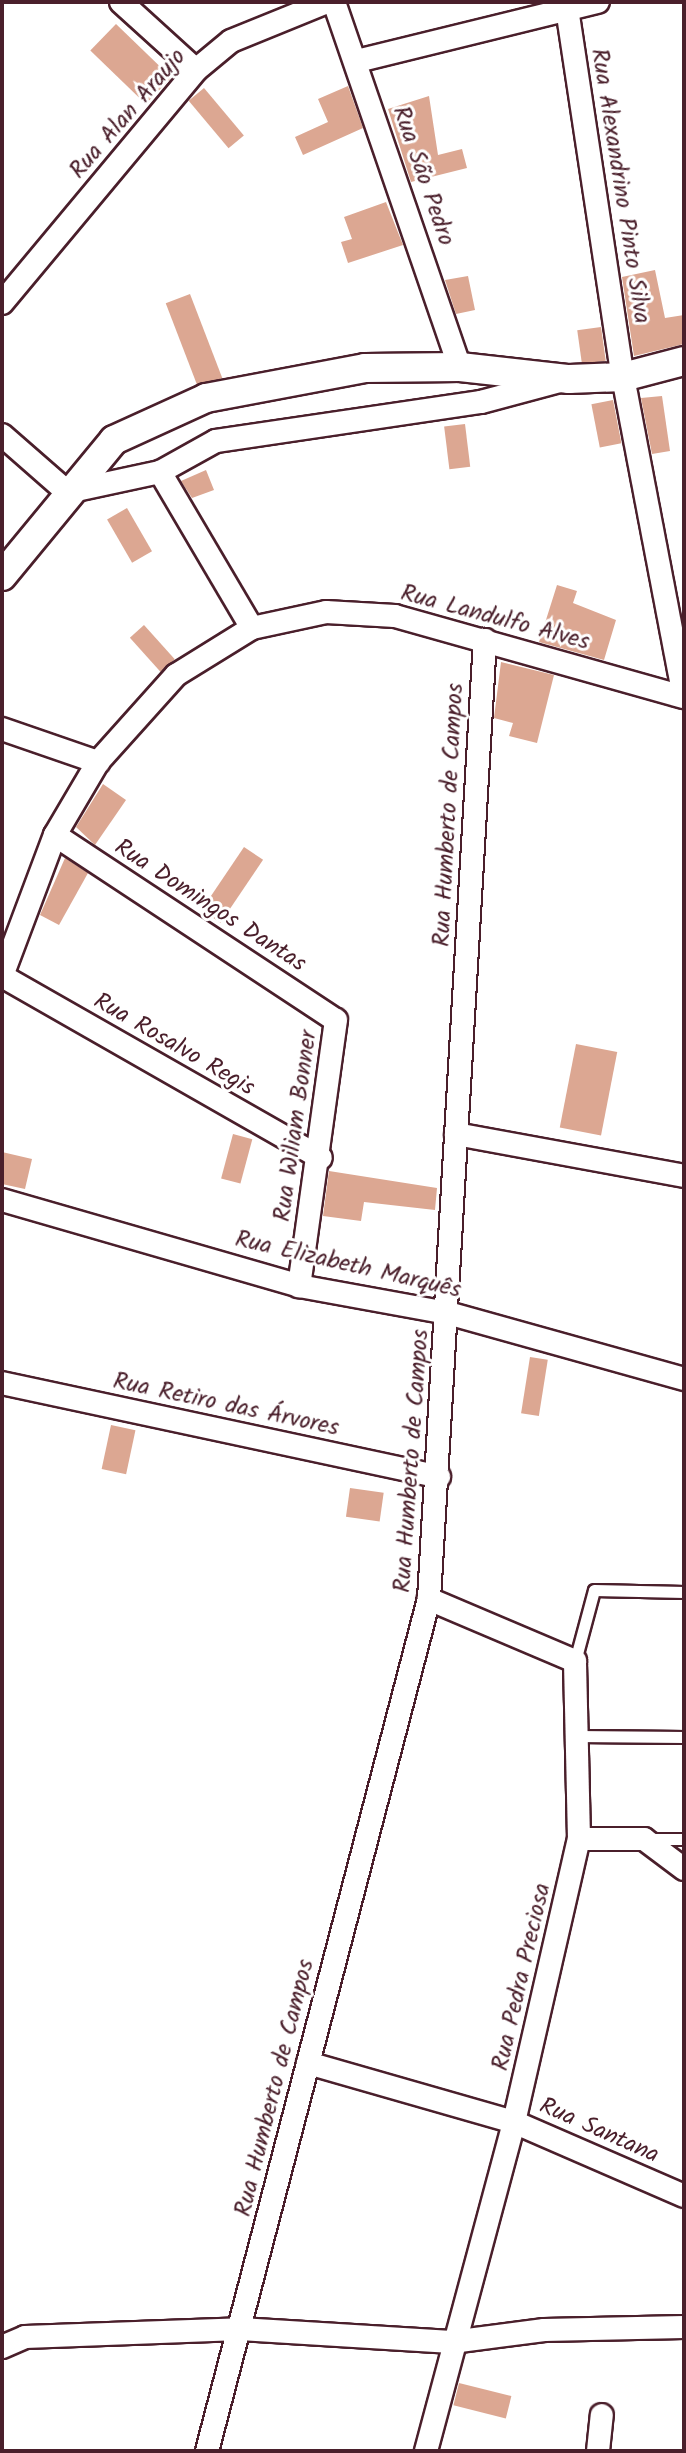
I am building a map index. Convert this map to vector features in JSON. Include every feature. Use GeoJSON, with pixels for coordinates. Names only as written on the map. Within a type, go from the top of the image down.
{"type":"FeatureCollection","features":[{"type":"Feature","properties":{"kind":"street"},"geometry":{"type":"LineString","coordinates":[[121,2],[196,70]]}},
{"type":"Feature","properties":{"kind":"street","name":"Rua Alan Araujo"},"geometry":{"type":"LineString","coordinates":[[2,303],[196,70],[231,41],[327,2]]}},
{"type":"Feature","properties":{"kind":"street","name":"Rua São Pedro"},"geometry":{"type":"LineString","coordinates":[[334,2],[357,61],[460,367]]}},
{"type":"Feature","properties":{"kind":"street"},"geometry":{"type":"LineString","coordinates":[[357,61],[566,6],[598,2]]}},
{"type":"Feature","properties":{"kind":"street","name":"Rua Alexandrino Pinto Silva"},"geometry":{"type":"LineString","coordinates":[[566,6],[623,377],[684,696]]}},
{"type":"Feature","properties":{"kind":"street"},"geometry":{"type":"LineString","coordinates":[[2,576],[67,492],[114,440],[206,398],[365,368],[460,367],[569,379],[623,377],[684,361]]}},
{"type":"Feature","properties":{"kind":"street"},"geometry":{"type":"LineString","coordinates":[[67,492],[160,472],[216,441],[481,402],[569,379]]}},
{"type":"Feature","properties":{"kind":"street"},"geometry":{"type":"LineString","coordinates":[[2,435],[67,492]]}},
{"type":"Feature","properties":{"kind":"street"},"geometry":{"type":"LineString","coordinates":[[160,472],[252,628]]}},
{"type":"Feature","properties":{"kind":"street","name":"Rua Landulfo Alves"},"geometry":{"type":"LineString","coordinates":[[2,976],[55,835],[98,762],[176,675],[252,628],[326,612],[381,615],[485,640],[684,696]]}},
{"type":"Feature","properties":{"kind":"street","name":"Rua Humberto de Campos"},"geometry":{"type":"LineString","coordinates":[[207,2451],[429,1599],[439,1477],[485,640]]}},
{"type":"Feature","properties":{"kind":"street"},"geometry":{"type":"LineString","coordinates":[[2,729],[98,762]]}},
{"type":"Feature","properties":{"kind":"street","name":"Rua Domingos Dantas"},"geometry":{"type":"LineString","coordinates":[[55,835],[336,1020]]}},
{"type":"Feature","properties":{"kind":"street","name":"Rua Rosalvo Regis"},"geometry":{"type":"LineString","coordinates":[[2,976],[321,1158]]}},
{"type":"Feature","properties":{"kind":"street","name":"Rua Wiliam Bonner"},"geometry":{"type":"LineString","coordinates":[[299,1286],[321,1158],[336,1020]]}},
{"type":"Feature","properties":{"kind":"street"},"geometry":{"type":"LineString","coordinates":[[456,1134],[684,1176]]}},
{"type":"Feature","properties":{"kind":"street","name":"Rua Elizabeth Marquês"},"geometry":{"type":"LineString","coordinates":[[2,1200],[299,1286],[448,1313],[684,1379]]}},
{"type":"Feature","properties":{"kind":"street","name":"Rua Retiro das Árvores"},"geometry":{"type":"LineString","coordinates":[[2,1383],[439,1477]]}},
{"type":"Feature","properties":{"kind":"street"},"geometry":{"type":"LineString","coordinates":[[429,1599],[575,1661]]}},
{"type":"Feature","properties":{"kind":"street","name":"Rua Pedra Preciosa"},"geometry":{"type":"LineString","coordinates":[[426,2451],[452,2342],[514,2122],[579,1839],[575,1661]]}},
{"type":"Feature","properties":{"kind":"street"},"geometry":{"type":"LineString","coordinates":[[579,1839],[644,1839],[684,1869]]}},
{"type":"Feature","properties":{"kind":"street","name":"Rua Santana"},"geometry":{"type":"LineString","coordinates":[[308,2063],[514,2122],[684,2196]]}},
{"type":"Feature","properties":{"kind":"street"},"geometry":{"type":"LineString","coordinates":[[2,2347],[25,2337],[240,2329],[452,2342],[544,2330],[684,2327]]}},
{"type":"Feature","properties":{"kind":"street"},"geometry":{"type":"LineString","coordinates":[[598,2451],[602,2415]]}},
{"type":"Feature","properties":{"kind":"lane"},"geometry":{"type":"LineString","coordinates":[[575,1661],[594,1590],[684,1592]]}},
{"type":"Feature","properties":{"kind":"lane"},"geometry":{"type":"LineString","coordinates":[[576,1736],[684,1737]]}},
{"type":"Feature","properties":{"kind":"lane"},"geometry":{"type":"LineString","coordinates":[[644,1839],[684,1839]]}},
{"type":"Feature","properties":{"kind":"building"},"geometry":{"type":"Polygon","coordinates":[[[116,24],[171,77],[146,104],[90,51],[116,24]]]}},
{"type":"Feature","properties":{"kind":"building"},"geometry":{"type":"Polygon","coordinates":[[[348,86],[363,128],[303,155],[295,137],[328,122],[318,99],[348,86]]]}},
{"type":"Feature","properties":{"kind":"building"},"geometry":{"type":"Polygon","coordinates":[[[204,88],[244,135],[229,148],[189,101],[204,88]]]}},
{"type":"Feature","properties":{"kind":"building"},"geometry":{"type":"Polygon","coordinates":[[[429,96],[438,155],[462,149],[467,168],[411,182],[388,109],[429,96]]]}},
{"type":"Feature","properties":{"kind":"building"},"geometry":{"type":"Polygon","coordinates":[[[386,202],[403,245],[348,263],[341,242],[352,239],[344,217],[386,202]]]}},
{"type":"Feature","properties":{"kind":"building"},"geometry":{"type":"Polygon","coordinates":[[[655,270],[665,318],[684,315],[684,344],[634,356],[622,277],[655,270]]]}},
{"type":"Feature","properties":{"kind":"building"},"geometry":{"type":"Polygon","coordinates":[[[468,276],[475,310],[456,314],[445,280],[468,276]]]}},
{"type":"Feature","properties":{"kind":"building"},"geometry":{"type":"Polygon","coordinates":[[[190,294],[222,378],[198,387],[166,303],[190,294]]]}},
{"type":"Feature","properties":{"kind":"building"},"geometry":{"type":"Polygon","coordinates":[[[601,327],[606,361],[582,364],[577,330],[601,327]]]}},
{"type":"Feature","properties":{"kind":"building"},"geometry":{"type":"Polygon","coordinates":[[[662,396],[670,451],[652,454],[641,398],[662,396]]]}},
{"type":"Feature","properties":{"kind":"building"},"geometry":{"type":"Polygon","coordinates":[[[613,400],[621,443],[600,447],[591,404],[613,400]]]}},
{"type":"Feature","properties":{"kind":"building"},"geometry":{"type":"Polygon","coordinates":[[[465,424],[470,467],[449,469],[444,427],[465,424]]]}},
{"type":"Feature","properties":{"kind":"building"},"geometry":{"type":"Polygon","coordinates":[[[206,470],[214,490],[192,498],[181,481],[206,470]]]}},
{"type":"Feature","properties":{"kind":"building"},"geometry":{"type":"Polygon","coordinates":[[[127,508],[152,551],[132,563],[107,520],[127,508]]]}},
{"type":"Feature","properties":{"kind":"building"},"geometry":{"type":"Polygon","coordinates":[[[557,585],[577,591],[573,603],[616,620],[604,660],[539,642],[557,585]]]}},
{"type":"Feature","properties":{"kind":"building"},"geometry":{"type":"Polygon","coordinates":[[[144,625],[175,659],[161,672],[130,638],[144,625]]]}},
{"type":"Feature","properties":{"kind":"building"},"geometry":{"type":"Polygon","coordinates":[[[501,662],[554,675],[537,743],[509,736],[513,723],[494,718],[501,662]]]}},
{"type":"Feature","properties":{"kind":"building"},"geometry":{"type":"Polygon","coordinates":[[[103,784],[126,800],[95,845],[76,827],[103,784]]]}},
{"type":"Feature","properties":{"kind":"building"},"geometry":{"type":"Polygon","coordinates":[[[244,847],[263,860],[221,923],[202,910],[244,847]]]}},
{"type":"Feature","properties":{"kind":"building"},"geometry":{"type":"Polygon","coordinates":[[[65,858],[88,873],[59,925],[40,915],[65,858]]]}},
{"type":"Feature","properties":{"kind":"building"},"geometry":{"type":"Polygon","coordinates":[[[576,1044],[617,1052],[601,1135],[560,1127],[576,1044]]]}},
{"type":"Feature","properties":{"kind":"building"},"geometry":{"type":"Polygon","coordinates":[[[233,1134],[252,1139],[240,1184],[221,1178],[233,1134]]]}},
{"type":"Feature","properties":{"kind":"building"},"geometry":{"type":"Polygon","coordinates":[[[2,1152],[32,1159],[25,1189],[2,1184],[2,1152]]]}},
{"type":"Feature","properties":{"kind":"building"},"geometry":{"type":"Polygon","coordinates":[[[329,1171],[437,1188],[435,1210],[364,1202],[361,1221],[323,1216],[329,1171]]]}},
{"type":"Feature","properties":{"kind":"building"},"geometry":{"type":"Polygon","coordinates":[[[530,1357],[548,1360],[539,1416],[521,1413],[530,1357]]]}},
{"type":"Feature","properties":{"kind":"building"},"geometry":{"type":"Polygon","coordinates":[[[111,1425],[135,1430],[126,1474],[102,1469],[111,1425]]]}},
{"type":"Feature","properties":{"kind":"building"},"geometry":{"type":"Polygon","coordinates":[[[350,1488],[384,1493],[380,1521],[346,1517],[350,1488]]]}},
{"type":"Feature","properties":{"kind":"building"},"geometry":{"type":"Polygon","coordinates":[[[459,2383],[511,2396],[506,2418],[453,2405],[459,2383]]]}}]}
